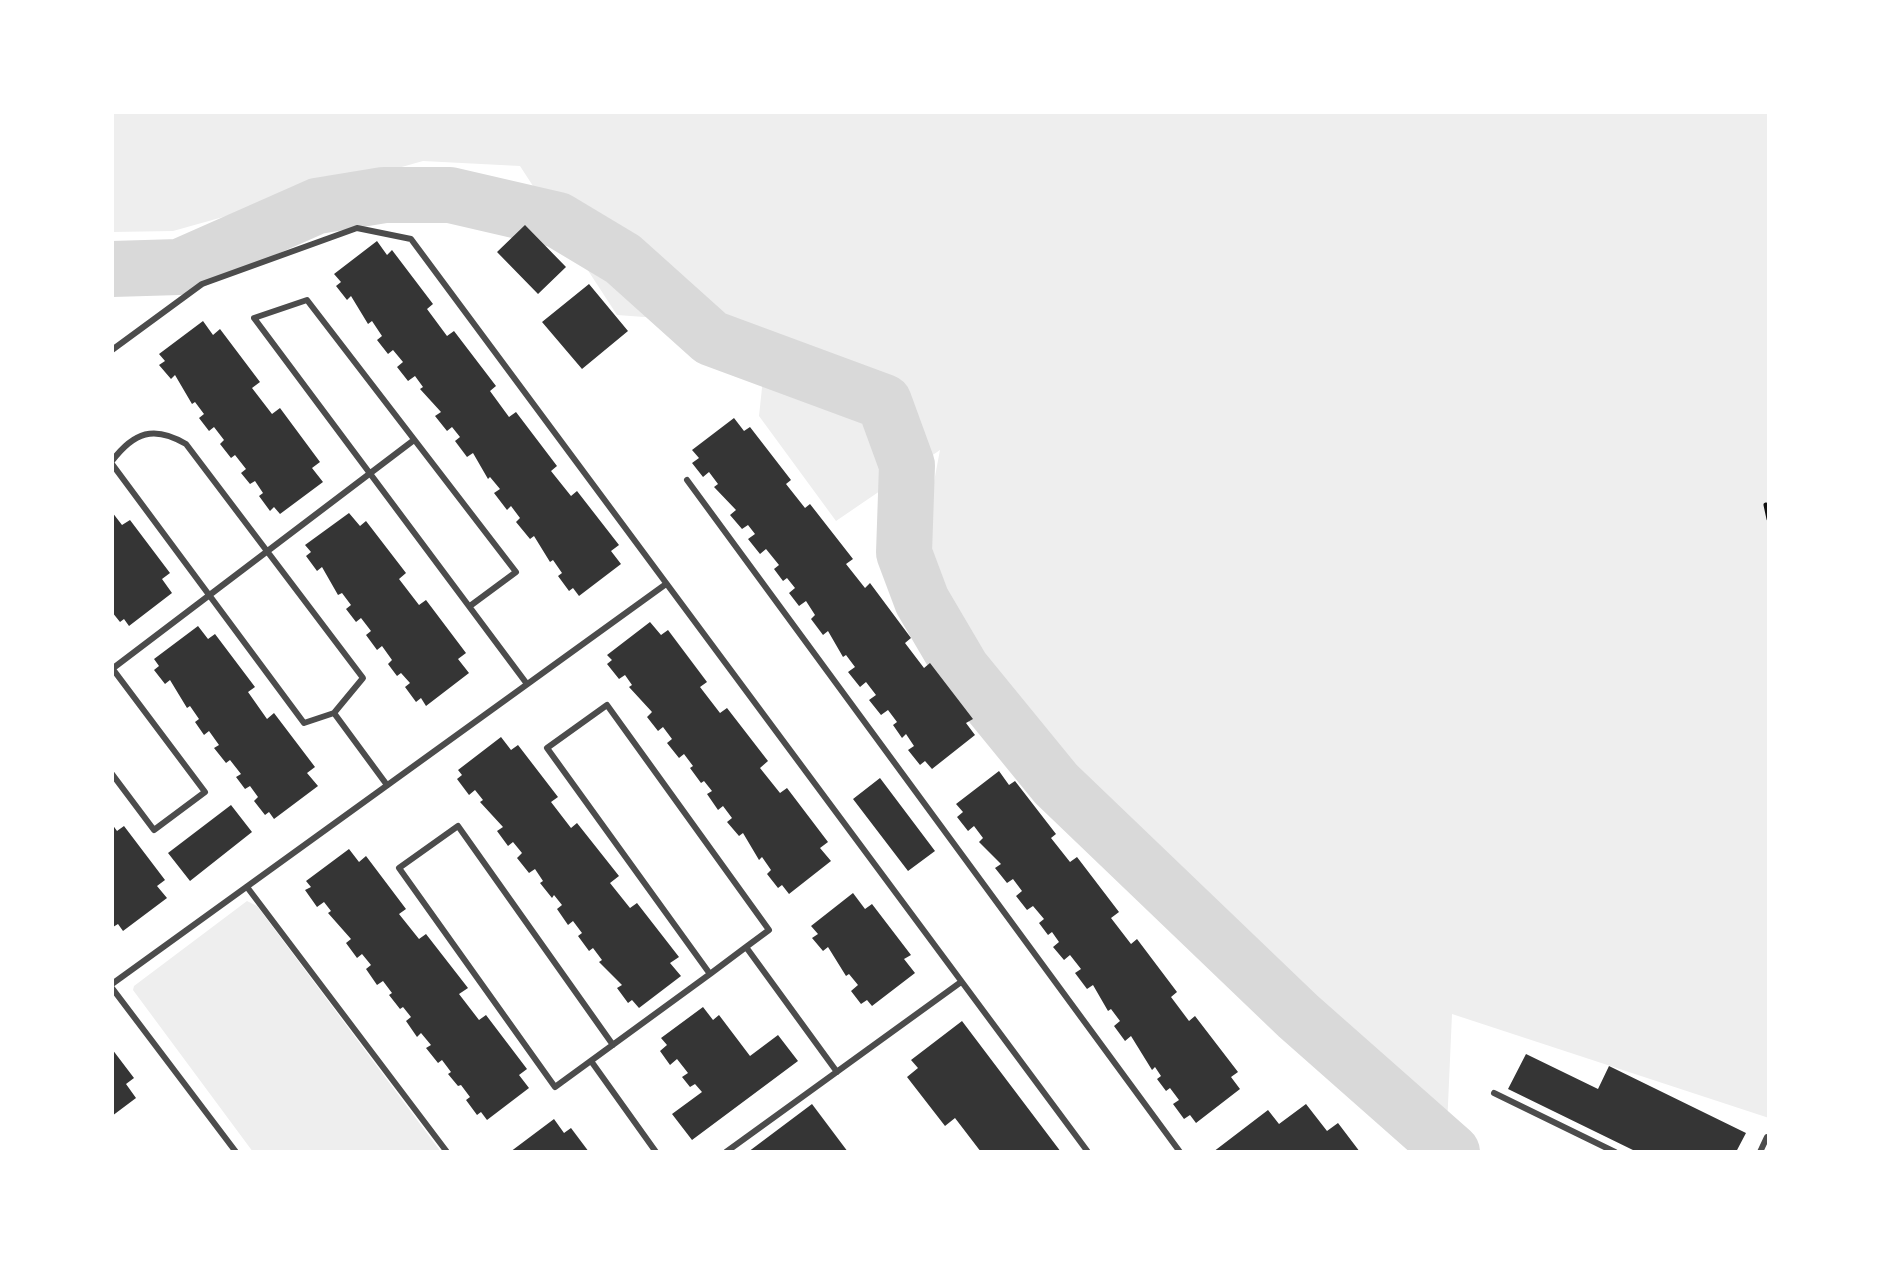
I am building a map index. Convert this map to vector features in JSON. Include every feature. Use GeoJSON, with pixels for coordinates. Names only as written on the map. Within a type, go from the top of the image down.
{"type":"FeatureCollection","features":[{"type":"Feature","properties":{"kind":"lane"},"geometry":{"type":"LineString","coordinates":[[112,350],[202,284],[357,228],[411,239],[1088,1152]]}},
{"type":"Feature","properties":{"kind":"lane"},"geometry":{"type":"LineString","coordinates":[[470,606],[516,572],[307,300],[254,318],[527,684]]}},
{"type":"Feature","properties":{"kind":"lane"},"geometry":{"type":"LineString","coordinates":[[168,433],[186,444],[363,678],[334,713],[304,723],[112,462],[124,445],[142,435],[168,433]]}},
{"type":"Feature","properties":{"kind":"lane"},"geometry":{"type":"LineString","coordinates":[[112,774],[154,830],[205,792],[112,668],[414,440]]}},
{"type":"Feature","properties":{"kind":"lane"},"geometry":{"type":"LineString","coordinates":[[687,480],[1180,1152]]}},
{"type":"Feature","properties":{"kind":"lane"},"geometry":{"type":"LineString","coordinates":[[236,1152],[112,986],[666,584]]}},
{"type":"Feature","properties":{"kind":"lane"},"geometry":{"type":"LineString","coordinates":[[613,1045],[458,826],[399,868],[555,1087],[613,1045],[710,974],[769,930],[607,705],[547,748],[710,974]]}},
{"type":"Feature","properties":{"kind":"lane"},"geometry":{"type":"LineString","coordinates":[[334,713],[387,785]]}},
{"type":"Feature","properties":{"kind":"lane"},"geometry":{"type":"LineString","coordinates":[[247,887],[447,1152]]}},
{"type":"Feature","properties":{"kind":"lane"},"geometry":{"type":"LineString","coordinates":[[746,947],[837,1072]]}},
{"type":"Feature","properties":{"kind":"lane"},"geometry":{"type":"LineString","coordinates":[[726,1152],[961,982]]}},
{"type":"Feature","properties":{"kind":"lane"},"geometry":{"type":"LineString","coordinates":[[591,1061],[656,1152]]}},
{"type":"Feature","properties":{"kind":"lane"},"geometry":{"type":"LineString","coordinates":[[1494,1093],[1615,1152]]}},
{"type":"Feature","properties":{"kind":"lane"},"geometry":{"type":"LineString","coordinates":[[1760,1152],[1767,1137]]}},
{"type":"Feature","properties":{"kind":"path"},"geometry":{"type":"LineString","coordinates":[[1766,505],[1769,519]]}},
{"type":"Feature","properties":{"kind":"shaded area"},"geometry":{"type":"Polygon","coordinates":[[[112,112],[1769,112],[1769,1118],[1452,1014],[1447,1127],[1332,1023],[1048,746],[942,607],[922,545],[940,450],[836,521],[759,416],[764,369],[658,318],[617,315],[520,166],[423,161],[173,231],[112,232],[112,112]]]}},
{"type":"Feature","properties":{"kind":"shaded area"},"geometry":{"type":"Polygon","coordinates":[[[247,901],[257,906],[441,1152],[253,1152],[133,990],[134,986],[247,901]]]}},
{"type":"Feature","properties":{"kind":"building"},"geometry":{"type":"Polygon","coordinates":[[[525,225],[566,267],[538,294],[497,252],[525,225]]]}},
{"type":"Feature","properties":{"kind":"building"},"geometry":{"type":"Polygon","coordinates":[[[377,241],[387,255],[392,250],[433,304],[427,309],[447,336],[454,331],[496,386],[490,391],[509,417],[516,412],[557,466],[551,471],[571,496],[577,491],[619,545],[611,551],[621,564],[579,596],[573,588],[569,591],[558,576],[562,573],[553,560],[550,562],[534,536],[530,539],[516,522],[520,518],[511,506],[507,510],[494,493],[500,489],[490,477],[488,479],[473,453],[467,457],[455,441],[460,437],[452,427],[447,431],[435,416],[441,412],[420,389],[423,387],[415,376],[408,381],[397,367],[403,362],[393,350],[388,354],[377,340],[382,336],[372,321],[368,324],[351,296],[347,300],[336,286],[341,282],[334,274],[377,241]]]}},
{"type":"Feature","properties":{"kind":"building"},"geometry":{"type":"Polygon","coordinates":[[[589,284],[628,331],[582,369],[542,322],[589,284]]]}},
{"type":"Feature","properties":{"kind":"building"},"geometry":{"type":"Polygon","coordinates":[[[203,321],[213,335],[220,329],[260,382],[252,388],[272,414],[280,408],[320,462],[312,468],[323,482],[280,514],[274,507],[270,511],[259,496],[263,493],[255,481],[250,484],[241,473],[246,469],[235,455],[231,458],[220,444],[224,440],[214,427],[209,431],[199,418],[204,414],[195,402],[192,404],[175,375],[171,379],[159,365],[165,361],[159,354],[203,321]]]}},
{"type":"Feature","properties":{"kind":"building"},"geometry":{"type":"Polygon","coordinates":[[[734,418],[744,431],[750,427],[791,480],[786,484],[805,508],[810,504],[853,559],[846,564],[865,588],[870,583],[911,638],[905,643],[924,668],[930,663],[973,719],[966,723],[975,735],[932,769],[925,761],[920,765],[908,750],[914,746],[906,734],[902,738],[893,725],[897,722],[888,710],[881,715],[869,700],[876,695],[866,682],[860,687],[848,672],[855,667],[846,655],[843,657],[828,631],[823,635],[811,619],[815,615],[806,601],[799,606],[789,593],[795,588],[787,578],[783,581],[774,569],[779,565],[766,549],[760,554],[748,539],[755,534],[748,525],[742,529],[730,515],[736,510],[714,487],[718,484],[709,472],[703,477],[692,463],[699,458],[692,450],[734,418]]]}},
{"type":"Feature","properties":{"kind":"building"},"geometry":{"type":"Polygon","coordinates":[[[112,512],[122,525],[130,520],[170,573],[162,579],[172,593],[129,626],[124,619],[120,622],[112,612],[112,512]]]}},
{"type":"Feature","properties":{"kind":"building"},"geometry":{"type":"Polygon","coordinates":[[[349,513],[360,526],[366,521],[406,573],[399,579],[419,605],[426,600],[466,653],[458,659],[469,673],[426,706],[421,698],[416,702],[405,687],[410,683],[401,673],[397,676],[388,664],[392,660],[382,646],[377,650],[366,635],[371,631],[361,618],[356,622],[346,609],[351,605],[342,593],[338,595],[322,567],[317,571],[306,556],[311,552],[305,545],[349,513]]]}},
{"type":"Feature","properties":{"kind":"building"},"geometry":{"type":"Polygon","coordinates":[[[650,622],[661,635],[668,630],[707,682],[700,687],[720,713],[727,708],[768,761],[760,768],[780,793],[787,788],[828,842],[820,848],[831,861],[789,894],[782,885],[778,888],[767,874],[771,870],[762,857],[759,860],[743,833],[739,836],[727,822],[732,818],[723,806],[718,810],[707,794],[712,791],[704,781],[701,783],[684,754],[679,758],[667,743],[672,739],[663,727],[658,731],[647,717],[652,712],[629,687],[632,685],[625,675],[619,679],[607,664],[612,660],[607,655],[650,622]]]}},
{"type":"Feature","properties":{"kind":"building"},"geometry":{"type":"Polygon","coordinates":[[[198,626],[208,639],[215,634],[255,687],[248,692],[267,719],[274,713],[315,767],[307,773],[318,786],[274,819],[269,812],[265,815],[254,801],[258,797],[250,786],[245,789],[236,777],[241,774],[230,760],[226,763],[214,748],[219,745],[209,731],[204,735],[195,722],[199,719],[190,706],[187,708],[170,680],[165,684],[154,670],[159,666],[154,659],[198,626]]]}},
{"type":"Feature","properties":{"kind":"building"},"geometry":{"type":"Polygon","coordinates":[[[501,737],[511,750],[518,745],[558,797],[551,802],[571,828],[577,823],[619,876],[610,883],[630,908],[637,903],[679,957],[670,963],[681,976],[639,1008],[632,1000],[628,1003],[617,988],[622,985],[599,962],[602,960],[593,948],[589,951],[578,936],[582,933],[573,921],[568,925],[557,909],[562,905],[540,883],[543,881],[535,869],[529,873],[517,858],[522,853],[513,842],[508,846],[497,831],[503,827],[480,802],[483,800],[475,790],[469,795],[457,779],[462,775],[458,770],[501,737]]]}},
{"type":"Feature","properties":{"kind":"building"},"geometry":{"type":"Polygon","coordinates":[[[999,771],[1009,785],[1015,781],[1056,834],[1051,838],[1070,862],[1077,857],[1119,912],[1111,918],[1131,944],[1137,939],[1177,992],[1171,997],[1189,1021],[1195,1016],[1238,1072],[1231,1077],[1240,1089],[1196,1123],[1190,1115],[1184,1119],[1173,1104],[1179,1100],[1170,1088],[1166,1091],[1157,1079],[1161,1076],[1155,1067],[1152,1070],[1131,1036],[1125,1041],[1114,1026],[1120,1021],[1111,1009],[1108,1011],[1093,985],[1087,989],[1075,973],[1081,969],[1070,955],[1064,960],[1053,947],[1059,942],[1052,932],[1048,935],[1039,923],[1044,919],[1033,906],[1027,910],[1016,896],[1022,891],[1013,879],[1007,883],[995,868],[1001,864],[979,842],[983,838],[974,826],[968,831],[957,817],[963,812],[956,804],[999,771]]]}},
{"type":"Feature","properties":{"kind":"building"},"geometry":{"type":"Polygon","coordinates":[[[880,778],[935,851],[908,871],[853,799],[880,778]]]}},
{"type":"Feature","properties":{"kind":"building"},"geometry":{"type":"Polygon","coordinates":[[[231,805],[252,832],[190,881],[168,853],[231,805]]]}},
{"type":"Feature","properties":{"kind":"building"},"geometry":{"type":"Polygon","coordinates":[[[112,824],[117,831],[124,826],[165,880],[157,886],[167,898],[123,931],[118,924],[112,925],[112,824]]]}},
{"type":"Feature","properties":{"kind":"building"},"geometry":{"type":"Polygon","coordinates":[[[349,849],[359,862],[366,856],[406,909],[399,914],[419,939],[426,934],[468,988],[459,994],[479,1020],[486,1015],[527,1069],[519,1075],[529,1088],[487,1120],[481,1112],[477,1115],[466,1100],[470,1097],[448,1074],[451,1072],[442,1060],[438,1063],[426,1048],[431,1045],[421,1033],[417,1037],[406,1021],[411,1017],[389,995],[392,993],[383,981],[377,985],[366,969],[371,965],[362,954],[357,958],[346,943],[351,939],[328,913],[331,911],[324,902],[317,907],[305,890],[311,887],[306,881],[349,849]]]}},
{"type":"Feature","properties":{"kind":"building"},"geometry":{"type":"Polygon","coordinates":[[[853,893],[865,909],[872,904],[911,955],[904,959],[915,973],[872,1006],[867,1000],[861,1004],[851,991],[858,985],[849,974],[846,976],[828,947],[823,951],[812,938],[818,934],[811,926],[853,893]]]}},
{"type":"Feature","properties":{"kind":"building"},"geometry":{"type":"Polygon","coordinates":[[[703,1007],[713,1020],[719,1015],[750,1056],[778,1035],[798,1061],[692,1140],[672,1114],[702,1092],[695,1084],[690,1087],[682,1077],[688,1073],[677,1059],[670,1065],[660,1051],[667,1045],[661,1038],[703,1007]]]}},
{"type":"Feature","properties":{"kind":"building"},"geometry":{"type":"Polygon","coordinates":[[[962,1021],[1061,1152],[981,1152],[955,1118],[945,1126],[907,1077],[918,1068],[911,1060],[962,1021]]]}},
{"type":"Feature","properties":{"kind":"building"},"geometry":{"type":"Polygon","coordinates":[[[112,1049],[134,1078],[126,1084],[136,1098],[112,1116],[112,1049]]]}},
{"type":"Feature","properties":{"kind":"building"},"geometry":{"type":"Polygon","coordinates":[[[1526,1054],[1598,1089],[1609,1066],[1746,1133],[1736,1152],[1637,1152],[1508,1089],[1526,1054]]]}},
{"type":"Feature","properties":{"kind":"building"},"geometry":{"type":"Polygon","coordinates":[[[812,1104],[848,1152],[748,1152],[812,1104]]]}},
{"type":"Feature","properties":{"kind":"building"},"geometry":{"type":"Polygon","coordinates":[[[1306,1104],[1327,1131],[1338,1123],[1360,1152],[1213,1152],[1268,1110],[1279,1124],[1306,1104]]]}},
{"type":"Feature","properties":{"kind":"building"},"geometry":{"type":"Polygon","coordinates":[[[554,1119],[564,1133],[571,1128],[589,1152],[510,1152],[554,1119]]]}},
{"type":"Feature","properties":{"kind":"waterway"},"geometry":{"type":"LineString","coordinates":[[112,269],[179,267],[317,206],[384,195],[450,195],[558,220],[623,259],[711,338],[884,402],[907,465],[904,553],[922,601],[962,669],[1056,784],[1298,1016],[1452,1152]]}}]}
